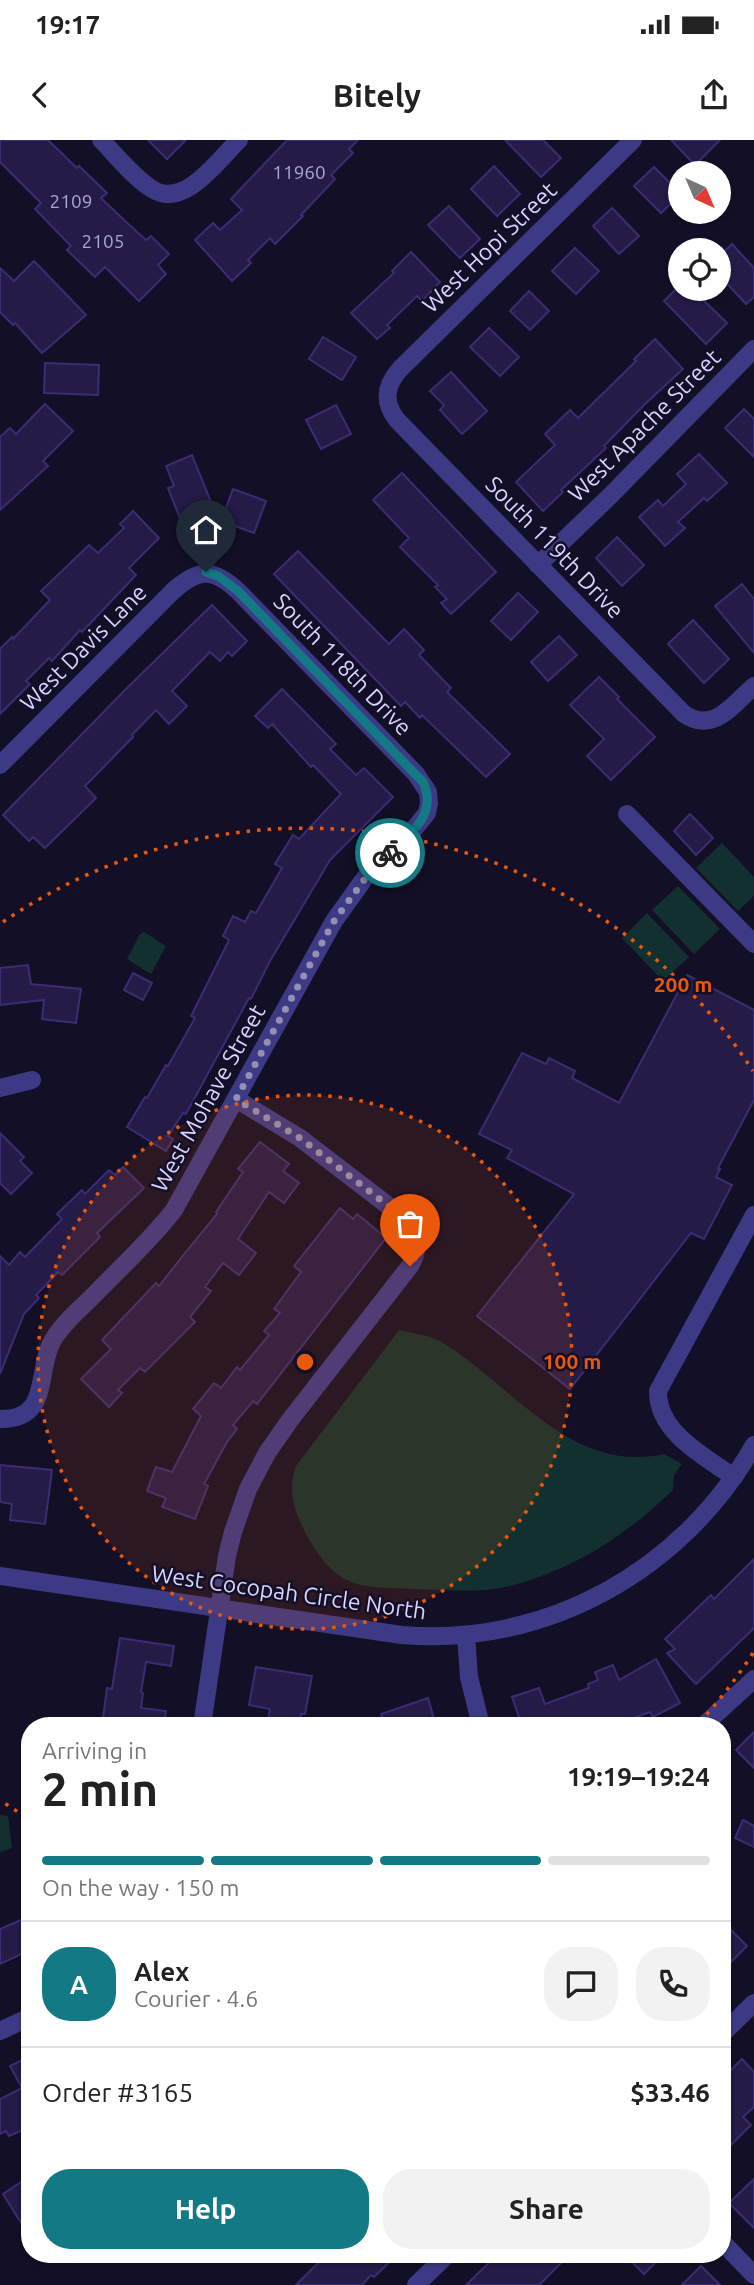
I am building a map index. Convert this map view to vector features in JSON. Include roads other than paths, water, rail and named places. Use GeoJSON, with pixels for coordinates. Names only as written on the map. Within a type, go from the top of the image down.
{"type":"FeatureCollection","features":[{"type":"Feature","properties":{"kind":"street"},"geometry":{"type":"LineString","coordinates":[[101,140],[147,186],[163,194],[172,195],[190,187],[239,140]]}},
{"type":"Feature","properties":{"kind":"street","name":"West Hopi Street"},"geometry":{"type":"LineString","coordinates":[[386,394],[393,376],[633,140]]}},
{"type":"Feature","properties":{"kind":"street","name":"West Apache Street"},"geometry":{"type":"LineString","coordinates":[[538,565],[610,496],[754,349]]}},
{"type":"Feature","properties":{"kind":"street","name":"South 119th Drive"},"geometry":{"type":"LineString","coordinates":[[386,394],[388,405],[397,420],[677,708],[692,719],[702,722],[720,716],[754,686]]}},
{"type":"Feature","properties":{"kind":"street","name":"West Davis Lane"},"geometry":{"type":"LineString","coordinates":[[0,765],[173,590],[193,576],[206,572]]}},
{"type":"Feature","properties":{"kind":"street","name":"South 118th Drive"},"geometry":{"type":"LineString","coordinates":[[206,572],[218,576],[238,591],[407,765],[423,782],[429,803]]}},
{"type":"Feature","properties":{"kind":"street","name":"West Mohave Street"},"geometry":{"type":"LineString","coordinates":[[0,1419],[18,1417],[29,1411],[40,1393],[45,1360],[54,1338],[174,1210],[334,921],[367,876],[421,822],[429,803]]}},
{"type":"Feature","properties":{"kind":"street"},"geometry":{"type":"LineString","coordinates":[[627,814],[754,944]]}},
{"type":"Feature","properties":{"kind":"street"},"geometry":{"type":"LineString","coordinates":[[0,1087],[32,1080]]}},
{"type":"Feature","properties":{"kind":"street"},"geometry":{"type":"LineString","coordinates":[[203,1717],[233,1532],[256,1471],[284,1427],[410,1266],[418,1250],[415,1233],[403,1217],[300,1138],[236,1099]]}},
{"type":"Feature","properties":{"kind":"street"},"geometry":{"type":"LineString","coordinates":[[734,1477],[674,1430],[661,1413],[658,1391],[754,1215]]}},
{"type":"Feature","properties":{"kind":"street","name":"West Cocopah Circle North"},"geometry":{"type":"LineString","coordinates":[[0,1576],[402,1635],[442,1637],[509,1628],[556,1614],[624,1582],[666,1552],[685,1535],[734,1477],[754,1445]]}},
{"type":"Feature","properties":{"kind":"street"},"geometry":{"type":"LineString","coordinates":[[466,1635],[469,1677],[479,1717]]}},
{"type":"Feature","properties":{"kind":"street"},"geometry":{"type":"LineString","coordinates":[[714,1717],[754,1679]]}},
{"type":"Feature","properties":{"kind":"street"},"geometry":{"type":"LineString","coordinates":[[731,2025],[754,2003]]}},
{"type":"Feature","properties":{"kind":"street"},"geometry":{"type":"LineString","coordinates":[[0,2031],[21,2021]]}},
{"type":"Feature","properties":{"kind":"street"},"geometry":{"type":"LineString","coordinates":[[731,2251],[754,2275]]}},
{"type":"Feature","properties":{"kind":"street"},"geometry":{"type":"LineString","coordinates":[[416,2285],[439,2263]]}}]}
